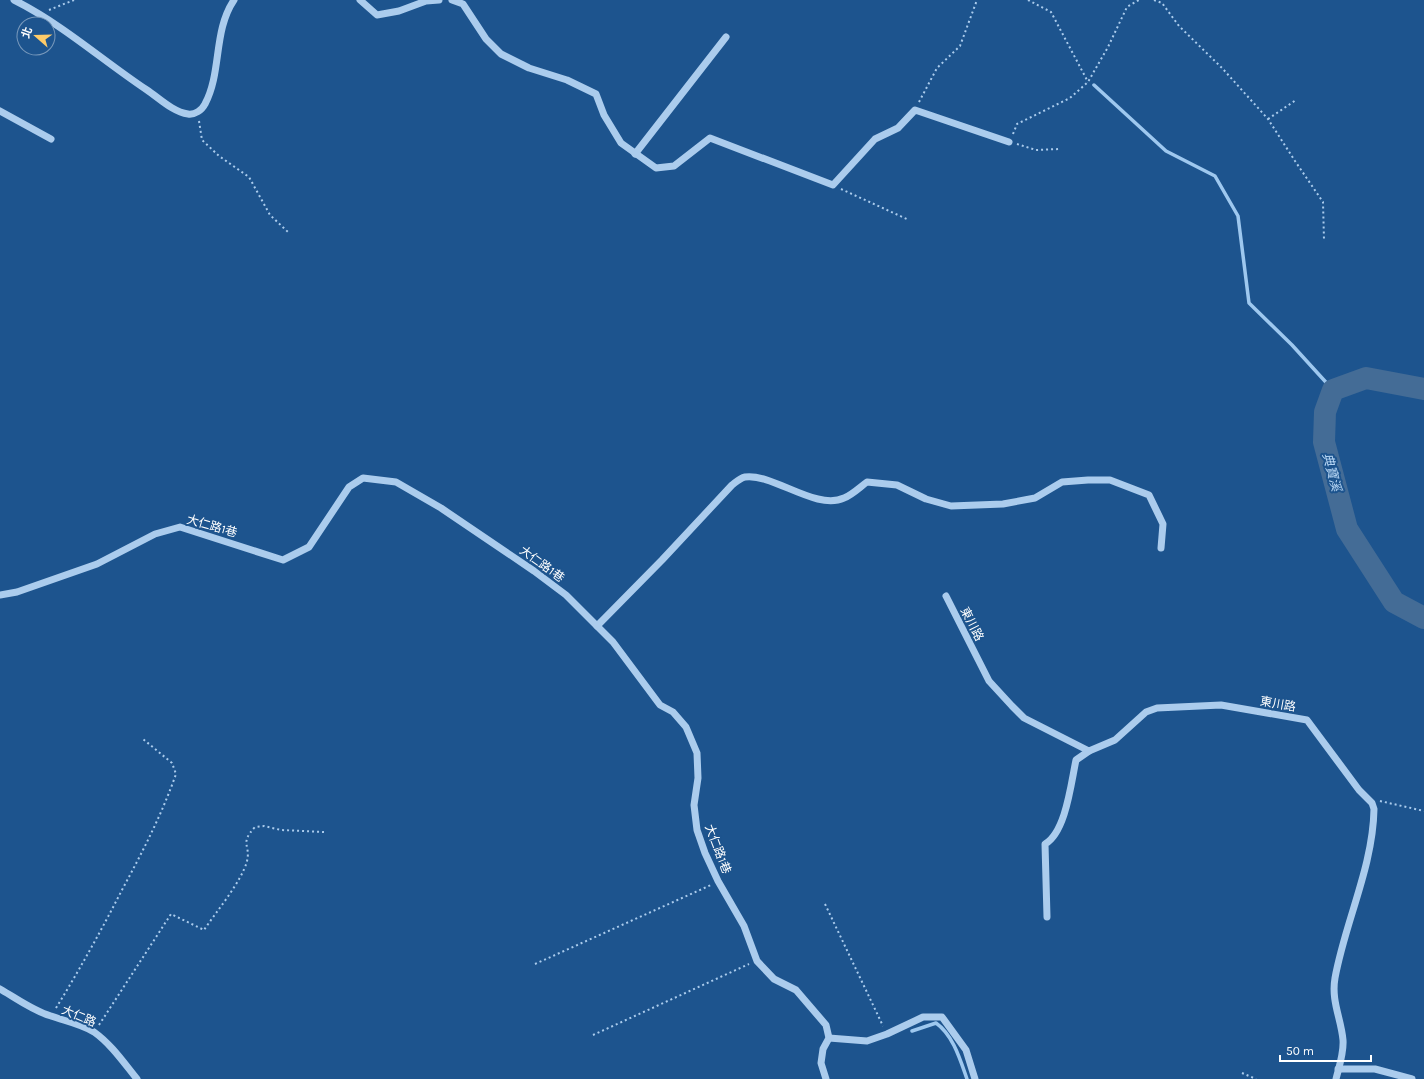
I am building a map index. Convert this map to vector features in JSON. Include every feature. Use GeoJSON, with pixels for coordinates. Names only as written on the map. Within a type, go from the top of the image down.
{"type":"FeatureCollection","features":[{"type":"Feature","properties":{"kind":"lane"},"geometry":{"type":"LineString","coordinates":[[14,0],[41,14],[113,67],[176,110],[189,115],[198,112],[205,106],[214,81],[221,30],[234,0]]}},
{"type":"Feature","properties":{"kind":"lane"},"geometry":{"type":"LineString","coordinates":[[360,0],[377,15],[399,11],[426,1],[439,0]]}},
{"type":"Feature","properties":{"kind":"lane"},"geometry":{"type":"LineString","coordinates":[[452,0],[463,4],[486,40],[501,54],[529,68],[567,80],[596,94],[604,115],[621,143],[656,168],[674,166],[710,138],[833,185],[875,139],[898,128],[915,110],[1009,142]]}},
{"type":"Feature","properties":{"kind":"lane"},"geometry":{"type":"LineString","coordinates":[[635,154],[726,37]]}},
{"type":"Feature","properties":{"kind":"lane"},"geometry":{"type":"LineString","coordinates":[[0,111],[51,139]]}},
{"type":"Feature","properties":{"kind":"lane"},"geometry":{"type":"LineString","coordinates":[[597,626],[662,560],[732,485],[745,477],[759,477],[784,488],[827,501],[844,499],[867,482],[897,485],[926,499],[950,506],[1003,504],[1035,498],[1062,482],[1110,480],[1149,495],[1163,524],[1161,548]]}},
{"type":"Feature","properties":{"kind":"lane","name":"大仁路1巷"},"geometry":{"type":"LineString","coordinates":[[0,595],[18,592],[97,564],[155,534],[180,527],[283,560],[309,547],[349,486],[363,478],[396,482],[441,508],[566,595],[612,642],[660,705],[673,712],[686,727],[697,753],[698,778],[694,805],[697,830],[718,881],[744,926],[757,960],[774,979],[796,990],[812,1007],[826,1025],[829,1038]]}},
{"type":"Feature","properties":{"kind":"lane","name":"東川路"},"geometry":{"type":"LineString","coordinates":[[946,596],[989,681],[1012,706],[1024,718],[1089,751],[1115,740],[1146,712],[1157,708],[1221,705],[1307,720],[1359,790],[1372,802],[1374,810],[1374,819],[1368,854],[1334,979],[1334,1006],[1343,1044],[1336,1079]]}},
{"type":"Feature","properties":{"kind":"lane"},"geometry":{"type":"LineString","coordinates":[[1046,917],[1045,844],[1050,841],[1063,823],[1076,760],[1089,751]]}},
{"type":"Feature","properties":{"kind":"lane","name":"大仁路"},"geometry":{"type":"LineString","coordinates":[[0,989],[33,1009],[51,1016],[65,1019],[94,1032],[115,1052],[138,1079]]}},
{"type":"Feature","properties":{"kind":"lane"},"geometry":{"type":"LineString","coordinates":[[826,1079],[821,1063],[823,1049],[829,1038],[867,1041],[887,1034],[923,1017],[942,1017],[966,1050],[975,1079]]}},
{"type":"Feature","properties":{"kind":"lane"},"geometry":{"type":"LineString","coordinates":[[1338,1069],[1375,1069],[1412,1079]]}},
{"type":"Feature","properties":{"kind":"path"},"geometry":{"type":"LineString","coordinates":[[41,14],[74,0]]}},
{"type":"Feature","properties":{"kind":"path"},"geometry":{"type":"LineString","coordinates":[[915,110],[937,68],[960,46],[977,0]]}},
{"type":"Feature","properties":{"kind":"path"},"geometry":{"type":"LineString","coordinates":[[1028,0],[1051,12],[1088,82]]}},
{"type":"Feature","properties":{"kind":"path"},"geometry":{"type":"LineString","coordinates":[[1059,149],[1036,150],[1009,142],[1017,124],[1070,98],[1088,82],[1108,47],[1127,7],[1139,0]]}},
{"type":"Feature","properties":{"kind":"path"},"geometry":{"type":"LineString","coordinates":[[1154,0],[1162,3],[1179,26],[1222,68],[1268,119],[1323,202],[1324,240]]}},
{"type":"Feature","properties":{"kind":"path"},"geometry":{"type":"LineString","coordinates":[[1268,119],[1296,100]]}},
{"type":"Feature","properties":{"kind":"path"},"geometry":{"type":"LineString","coordinates":[[198,112],[202,140],[219,156],[249,176],[270,215],[288,232]]}},
{"type":"Feature","properties":{"kind":"path"},"geometry":{"type":"LineString","coordinates":[[833,185],[909,220]]}},
{"type":"Feature","properties":{"kind":"path"},"geometry":{"type":"LineString","coordinates":[[51,1016],[84,962],[130,875],[163,811],[176,774],[172,763],[143,739]]}},
{"type":"Feature","properties":{"kind":"path"},"geometry":{"type":"LineString","coordinates":[[1367,798],[1424,811]]}},
{"type":"Feature","properties":{"kind":"path"},"geometry":{"type":"LineString","coordinates":[[94,1032],[170,914],[204,930],[237,881],[247,860],[245,842],[248,834],[255,827],[264,826],[281,830],[324,832]]}},
{"type":"Feature","properties":{"kind":"path"},"geometry":{"type":"LineString","coordinates":[[535,964],[718,881]]}},
{"type":"Feature","properties":{"kind":"path"},"geometry":{"type":"LineString","coordinates":[[825,904],[887,1034]]}},
{"type":"Feature","properties":{"kind":"path"},"geometry":{"type":"LineString","coordinates":[[593,1035],[757,960]]}},
{"type":"Feature","properties":{"kind":"path"},"geometry":{"type":"LineString","coordinates":[[1242,1074],[1256,1079]]}},
{"type":"Feature","properties":{"kind":"waterway"},"geometry":{"type":"LineString","coordinates":[[1094,85],[1166,151],[1215,176],[1238,216],[1249,303],[1292,345],[1333,390]]}},
{"type":"Feature","properties":{"kind":"waterway","name":"典寶溪"},"geometry":{"type":"LineString","coordinates":[[1424,389],[1366,378],[1333,390],[1325,412],[1324,442],[1347,529],[1394,602],[1424,618]]}},
{"type":"Feature","properties":{"kind":"waterway"},"geometry":{"type":"LineString","coordinates":[[912,1031],[936,1023],[942,1028],[955,1048],[967,1079]]}}]}
